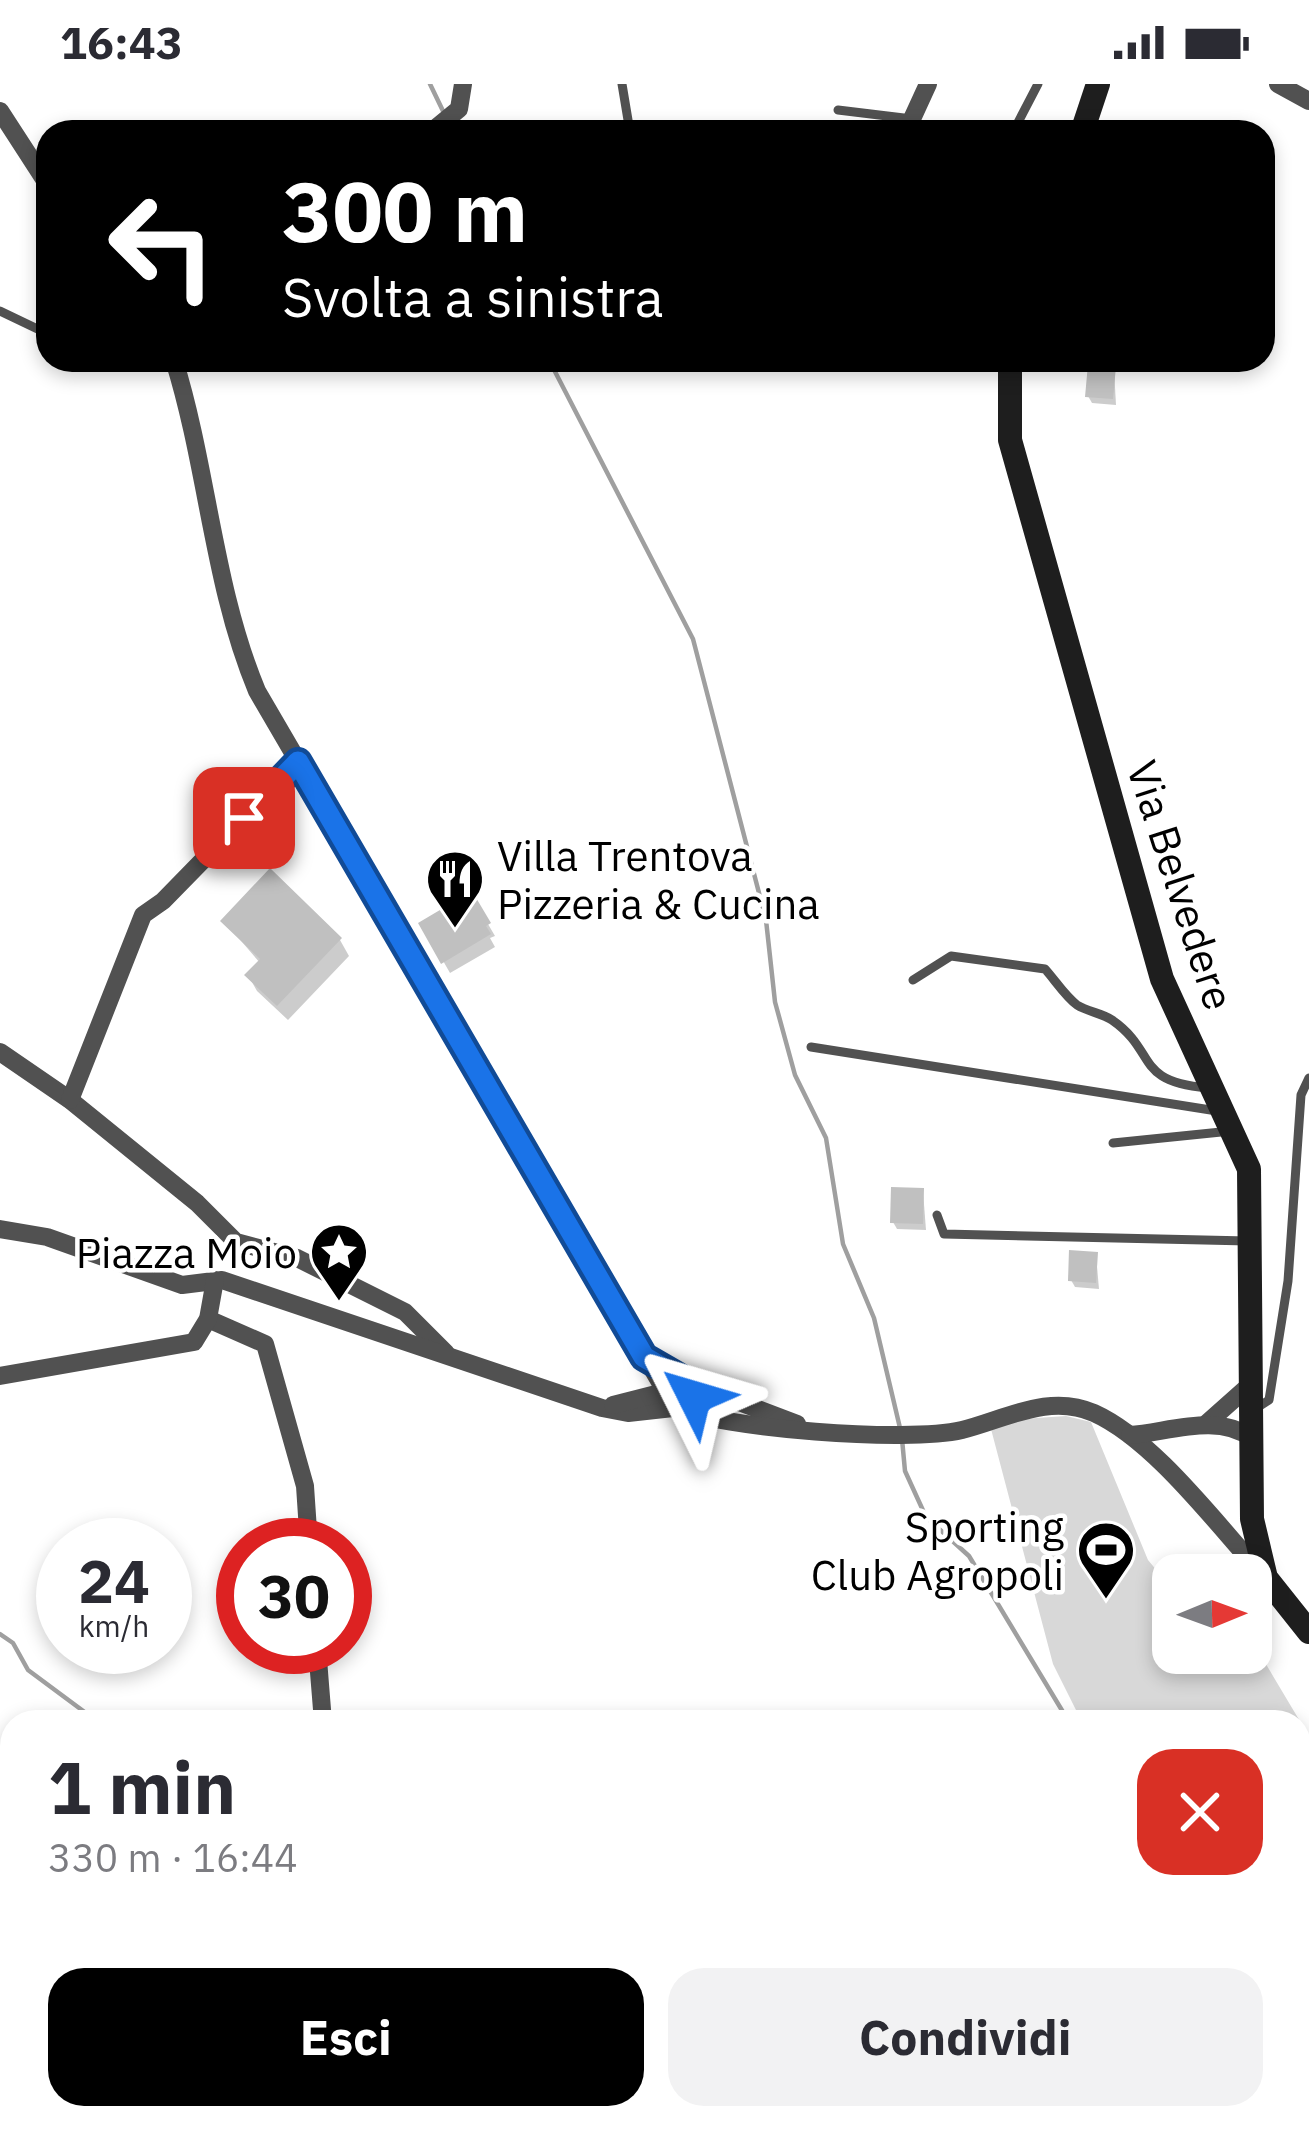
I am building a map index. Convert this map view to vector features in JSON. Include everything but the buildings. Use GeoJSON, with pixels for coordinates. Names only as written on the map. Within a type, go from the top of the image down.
{"type":"FeatureCollection","features":[{"type":"Feature","properties":{"kind":"street"},"geometry":{"type":"LineString","coordinates":[[446,120],[456,112],[463,84]]}},
{"type":"Feature","properties":{"kind":"street"},"geometry":{"type":"LineString","coordinates":[[912,120],[928,84]]}},
{"type":"Feature","properties":{"kind":"street"},"geometry":{"type":"LineString","coordinates":[[1086,120],[1097,84]]}},
{"type":"Feature","properties":{"kind":"street"},"geometry":{"type":"LineString","coordinates":[[1278,84],[1309,101]]}},
{"type":"Feature","properties":{"kind":"street"},"geometry":{"type":"LineString","coordinates":[[0,111],[36,166]]}},
{"type":"Feature","properties":{"kind":"street"},"geometry":{"type":"LineString","coordinates":[[178,372],[193,420],[234,634],[257,691],[644,1357],[674,1393],[750,1428],[959,1431],[998,1416],[1064,1403],[1095,1414],[1130,1436],[1243,1554]]}},
{"type":"Feature","properties":{"kind":"street","name":"Via Belvedere"},"geometry":{"type":"LineString","coordinates":[[1010,372],[1010,440],[1162,980],[1249,1169],[1252,1519],[1260,1554]]}},
{"type":"Feature","properties":{"kind":"street"},"geometry":{"type":"LineString","coordinates":[[70,1100],[143,915],[163,901],[298,762]]}},
{"type":"Feature","properties":{"kind":"street"},"geometry":{"type":"LineString","coordinates":[[0,1052],[70,1100],[197,1203],[236,1242],[297,1258],[405,1312],[450,1356]]}},
{"type":"Feature","properties":{"kind":"street"},"geometry":{"type":"LineString","coordinates":[[0,1229],[47,1237],[182,1285],[219,1280],[602,1408],[674,1393],[807,1428]]}},
{"type":"Feature","properties":{"kind":"street"},"geometry":{"type":"LineString","coordinates":[[0,1376],[194,1342],[208,1319],[236,1242]]}},
{"type":"Feature","properties":{"kind":"street"},"geometry":{"type":"LineString","coordinates":[[208,1319],[265,1344],[304,1486],[307,1518]]}},
{"type":"Feature","properties":{"kind":"street"},"geometry":{"type":"LineString","coordinates":[[1206,1424],[1250,1384]]}},
{"type":"Feature","properties":{"kind":"street"},"geometry":{"type":"LineString","coordinates":[[1130,1436],[1206,1424],[1238,1428],[1251,1438]]}},
{"type":"Feature","properties":{"kind":"street","name":"Via Belvedere"},"geometry":{"type":"LineString","coordinates":[[1272,1586],[1309,1632]]}},
{"type":"Feature","properties":{"kind":"street"},"geometry":{"type":"LineString","coordinates":[[319,1674],[322,1710]]}},
{"type":"Feature","properties":{"kind":"lane"},"geometry":{"type":"LineString","coordinates":[[622,84],[628,120]]}},
{"type":"Feature","properties":{"kind":"lane"},"geometry":{"type":"LineString","coordinates":[[1019,120],[1038,84]]}},
{"type":"Feature","properties":{"kind":"lane"},"geometry":{"type":"LineString","coordinates":[[838,110],[882,120]]}},
{"type":"Feature","properties":{"kind":"lane"},"geometry":{"type":"LineString","coordinates":[[0,310],[36,328]]}},
{"type":"Feature","properties":{"kind":"lane"},"geometry":{"type":"LineString","coordinates":[[913,980],[951,956],[1045,969],[1077,1004],[1109,1017],[1128,1033],[1150,1069],[1222,1111]]}},
{"type":"Feature","properties":{"kind":"lane"},"geometry":{"type":"LineString","coordinates":[[812,1047],[1222,1111]]}},
{"type":"Feature","properties":{"kind":"lane"},"geometry":{"type":"LineString","coordinates":[[1251,1412],[1269,1400],[1288,1281],[1299,1108],[1309,1078]]}},
{"type":"Feature","properties":{"kind":"lane"},"geometry":{"type":"LineString","coordinates":[[1113,1143],[1222,1111]]}},
{"type":"Feature","properties":{"kind":"lane"},"geometry":{"type":"LineString","coordinates":[[937,1215],[944,1234],[1154,1243],[1250,1241]]}},
{"type":"Feature","properties":{"kind":"shaded area","name":"Sporting Club Agropoli"},"geometry":{"type":"Polygon","coordinates":[[[1066,1416],[1091,1422],[1152,1565],[1152,1674],[1272,1674],[1293,1710],[1076,1710],[1053,1664],[991,1429],[1022,1419],[1066,1416]]]}},
{"type":"Feature","properties":{"kind":"waterway"},"geometry":{"type":"LineString","coordinates":[[430,84],[443,111]]}},
{"type":"Feature","properties":{"kind":"waterway"},"geometry":{"type":"LineString","coordinates":[[555,372],[693,639],[766,920],[775,1002],[795,1075],[826,1138],[843,1244],[874,1318],[900,1428]]}},
{"type":"Feature","properties":{"kind":"waterway"},"geometry":{"type":"LineString","coordinates":[[902,1439],[905,1471],[926,1517],[969,1556],[1062,1710]]}},
{"type":"Feature","properties":{"kind":"waterway"},"geometry":{"type":"LineString","coordinates":[[0,1634],[13,1643],[28,1670],[82,1710]]}},
{"type":"Feature","properties":{"kind":"place","name":"Villa Trentova Pizzeria & Cucina"},"geometry":{"type":"Point","coordinates":[455,930]}},
{"type":"Feature","properties":{"kind":"place","name":"Piazza Moio"},"geometry":{"type":"Point","coordinates":[339,1303]}},
{"type":"Feature","properties":{"kind":"place","name":"Sporting Club Agropoli"},"geometry":{"type":"Point","coordinates":[1106,1601]}},
{"type":"Feature","properties":{"kind":"route"},"geometry":{"type":"LineString","coordinates":[[244,818],[298,762],[644,1357],[689,1383],[694,1397]]}}]}
